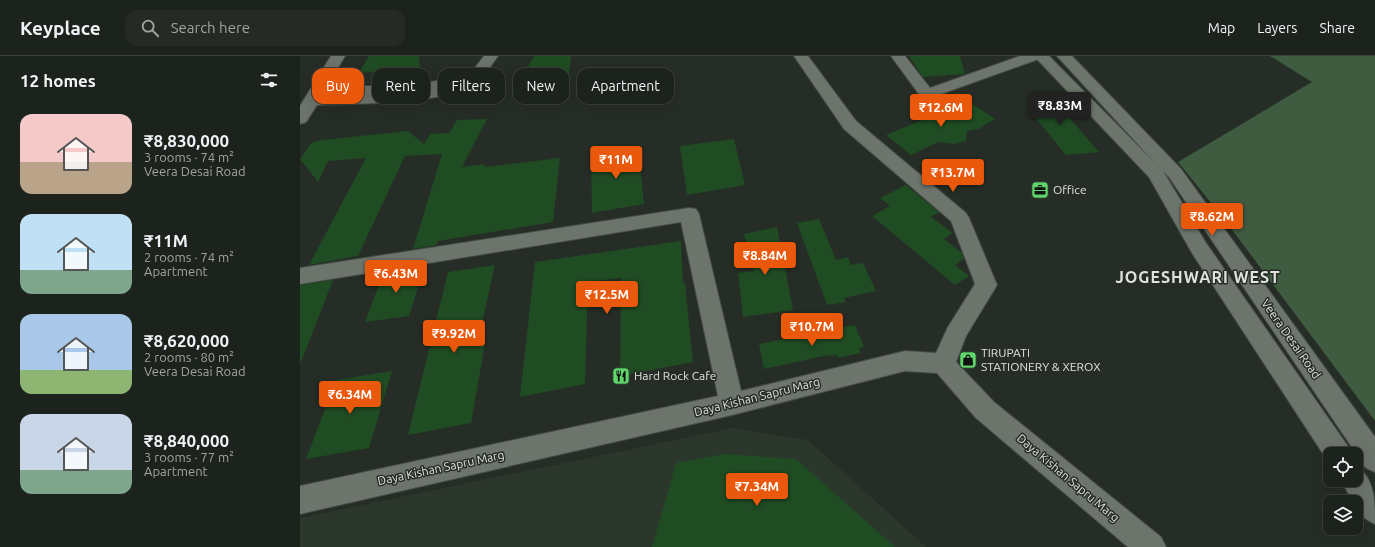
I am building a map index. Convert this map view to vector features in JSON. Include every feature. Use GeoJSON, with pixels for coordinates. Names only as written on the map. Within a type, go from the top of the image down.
{"type":"FeatureCollection","features":[{"type":"Feature","properties":{"kind":"street"},"geometry":{"type":"LineString","coordinates":[[331,68],[338,56]]}},
{"type":"Feature","properties":{"kind":"street"},"geometry":{"type":"LineString","coordinates":[[364,96],[420,96],[452,90],[484,78],[484,74],[479,72],[491,56]]}},
{"type":"Feature","properties":{"kind":"street"},"geometry":{"type":"LineString","coordinates":[[801,56],[850,125],[959,218],[986,285],[956,333],[943,364]]}},
{"type":"Feature","properties":{"kind":"street"},"geometry":{"type":"LineString","coordinates":[[898,56],[927,94],[1044,57],[1158,165],[1156,174],[1199,248],[1333,447]]}},
{"type":"Feature","properties":{"kind":"street","name":"Veera Desai Road"},"geometry":{"type":"LineString","coordinates":[[1064,56],[1158,165],[1175,173],[1375,459]]}},
{"type":"Feature","properties":{"kind":"street"},"geometry":{"type":"LineString","coordinates":[[300,119],[312,99]]}},
{"type":"Feature","properties":{"kind":"street"},"geometry":{"type":"LineString","coordinates":[[300,276],[689,214],[732,404]]}},
{"type":"Feature","properties":{"kind":"street","name":"Daya Kishan Sapru Marg"},"geometry":{"type":"LineString","coordinates":[[300,500],[732,404],[905,361],[943,364],[985,410],[1151,547]]}},
{"type":"Feature","properties":{"kind":"shaded area"},"geometry":{"type":"Polygon","coordinates":[[[733,428],[808,440],[926,547],[300,547],[300,518],[733,428]]]}},
{"type":"Feature","properties":{"kind":"green space"},"geometry":{"type":"Polygon","coordinates":[[[1270,56],[1375,56],[1375,421],[1224,219],[1178,162],[1312,82],[1270,56]]]}},
{"type":"Feature","properties":{"kind":"building"},"geometry":{"type":"Polygon","coordinates":[[[369,56],[419,56],[420,68],[372,68],[372,72],[364,73],[364,68],[362,68],[369,56]]]}},
{"type":"Feature","properties":{"kind":"building"},"geometry":{"type":"Polygon","coordinates":[[[534,56],[571,56],[569,73],[569,68],[527,68],[534,56]]]}},
{"type":"Feature","properties":{"kind":"building"},"geometry":{"type":"Polygon","coordinates":[[[909,56],[960,56],[965,74],[923,77],[909,56]]]}},
{"type":"Feature","properties":{"kind":"building"},"geometry":{"type":"Polygon","coordinates":[[[1048,93],[1099,152],[1066,155],[1030,111],[1032,95],[1048,93]]]}},
{"type":"Feature","properties":{"kind":"building"},"geometry":{"type":"Polygon","coordinates":[[[968,101],[995,119],[978,129],[967,131],[966,141],[954,144],[938,142],[911,155],[886,135],[968,101]]]}},
{"type":"Feature","properties":{"kind":"building"},"geometry":{"type":"Polygon","coordinates":[[[487,119],[462,167],[485,164],[484,167],[560,158],[553,222],[438,241],[436,245],[413,249],[442,154],[405,156],[358,256],[309,265],[366,158],[328,161],[318,182],[300,159],[311,143],[322,140],[408,131],[424,144],[430,134],[449,133],[457,120],[487,119]]]}},
{"type":"Feature","properties":{"kind":"building"},"geometry":{"type":"Polygon","coordinates":[[[734,139],[745,185],[687,195],[680,146],[734,139]]]}},
{"type":"Feature","properties":{"kind":"building"},"geometry":{"type":"Polygon","coordinates":[[[638,147],[644,204],[592,213],[591,155],[638,147]]]}},
{"type":"Feature","properties":{"kind":"building"},"geometry":{"type":"Polygon","coordinates":[[[906,185],[939,212],[931,217],[953,233],[944,239],[962,253],[964,259],[955,265],[969,276],[955,285],[872,216],[890,206],[880,198],[906,185]]]}},
{"type":"Feature","properties":{"kind":"building"},"geometry":{"type":"Polygon","coordinates":[[[819,219],[836,260],[848,257],[851,265],[863,263],[876,291],[844,298],[846,302],[827,305],[797,223],[819,219]]]}},
{"type":"Feature","properties":{"kind":"building"},"geometry":{"type":"Polygon","coordinates":[[[777,227],[793,310],[743,317],[738,273],[754,271],[744,234],[777,227]]]}},
{"type":"Feature","properties":{"kind":"building"},"geometry":{"type":"Polygon","coordinates":[[[681,241],[683,283],[685,283],[693,362],[620,376],[621,278],[588,282],[585,384],[520,397],[535,262],[681,241]]]}},
{"type":"Feature","properties":{"kind":"building"},"geometry":{"type":"Polygon","coordinates":[[[425,265],[409,316],[365,322],[384,272],[425,265]]]}},
{"type":"Feature","properties":{"kind":"building"},"geometry":{"type":"Polygon","coordinates":[[[495,265],[477,345],[485,344],[471,423],[408,435],[448,272],[495,265]]]}},
{"type":"Feature","properties":{"kind":"building"},"geometry":{"type":"Polygon","coordinates":[[[333,280],[301,362],[300,362],[300,285],[333,280]]]}},
{"type":"Feature","properties":{"kind":"building"},"geometry":{"type":"Polygon","coordinates":[[[855,325],[864,347],[859,348],[861,353],[838,358],[837,355],[824,356],[764,369],[759,344],[855,325]]]}},
{"type":"Feature","properties":{"kind":"building"},"geometry":{"type":"Polygon","coordinates":[[[392,371],[369,448],[306,459],[336,380],[392,371]]]}},
{"type":"Feature","properties":{"kind":"building"},"geometry":{"type":"Polygon","coordinates":[[[724,454],[796,459],[895,547],[652,547],[676,463],[724,454]]]}},
{"type":"Feature","properties":{"kind":"place","name":"Office"},"geometry":{"type":"Point","coordinates":[1040,190]}},
{"type":"Feature","properties":{"kind":"place","name":"TIRUPATI STATIONERY & XEROX"},"geometry":{"type":"Point","coordinates":[968,360]}},
{"type":"Feature","properties":{"kind":"place","name":"Hard Rock Cafe"},"geometry":{"type":"Point","coordinates":[621,376]}},
{"type":"Feature","properties":{"kind":"district","name":"JOGESHWARI WEST"},"geometry":{"type":"Point","coordinates":[1198,277]}}]}
